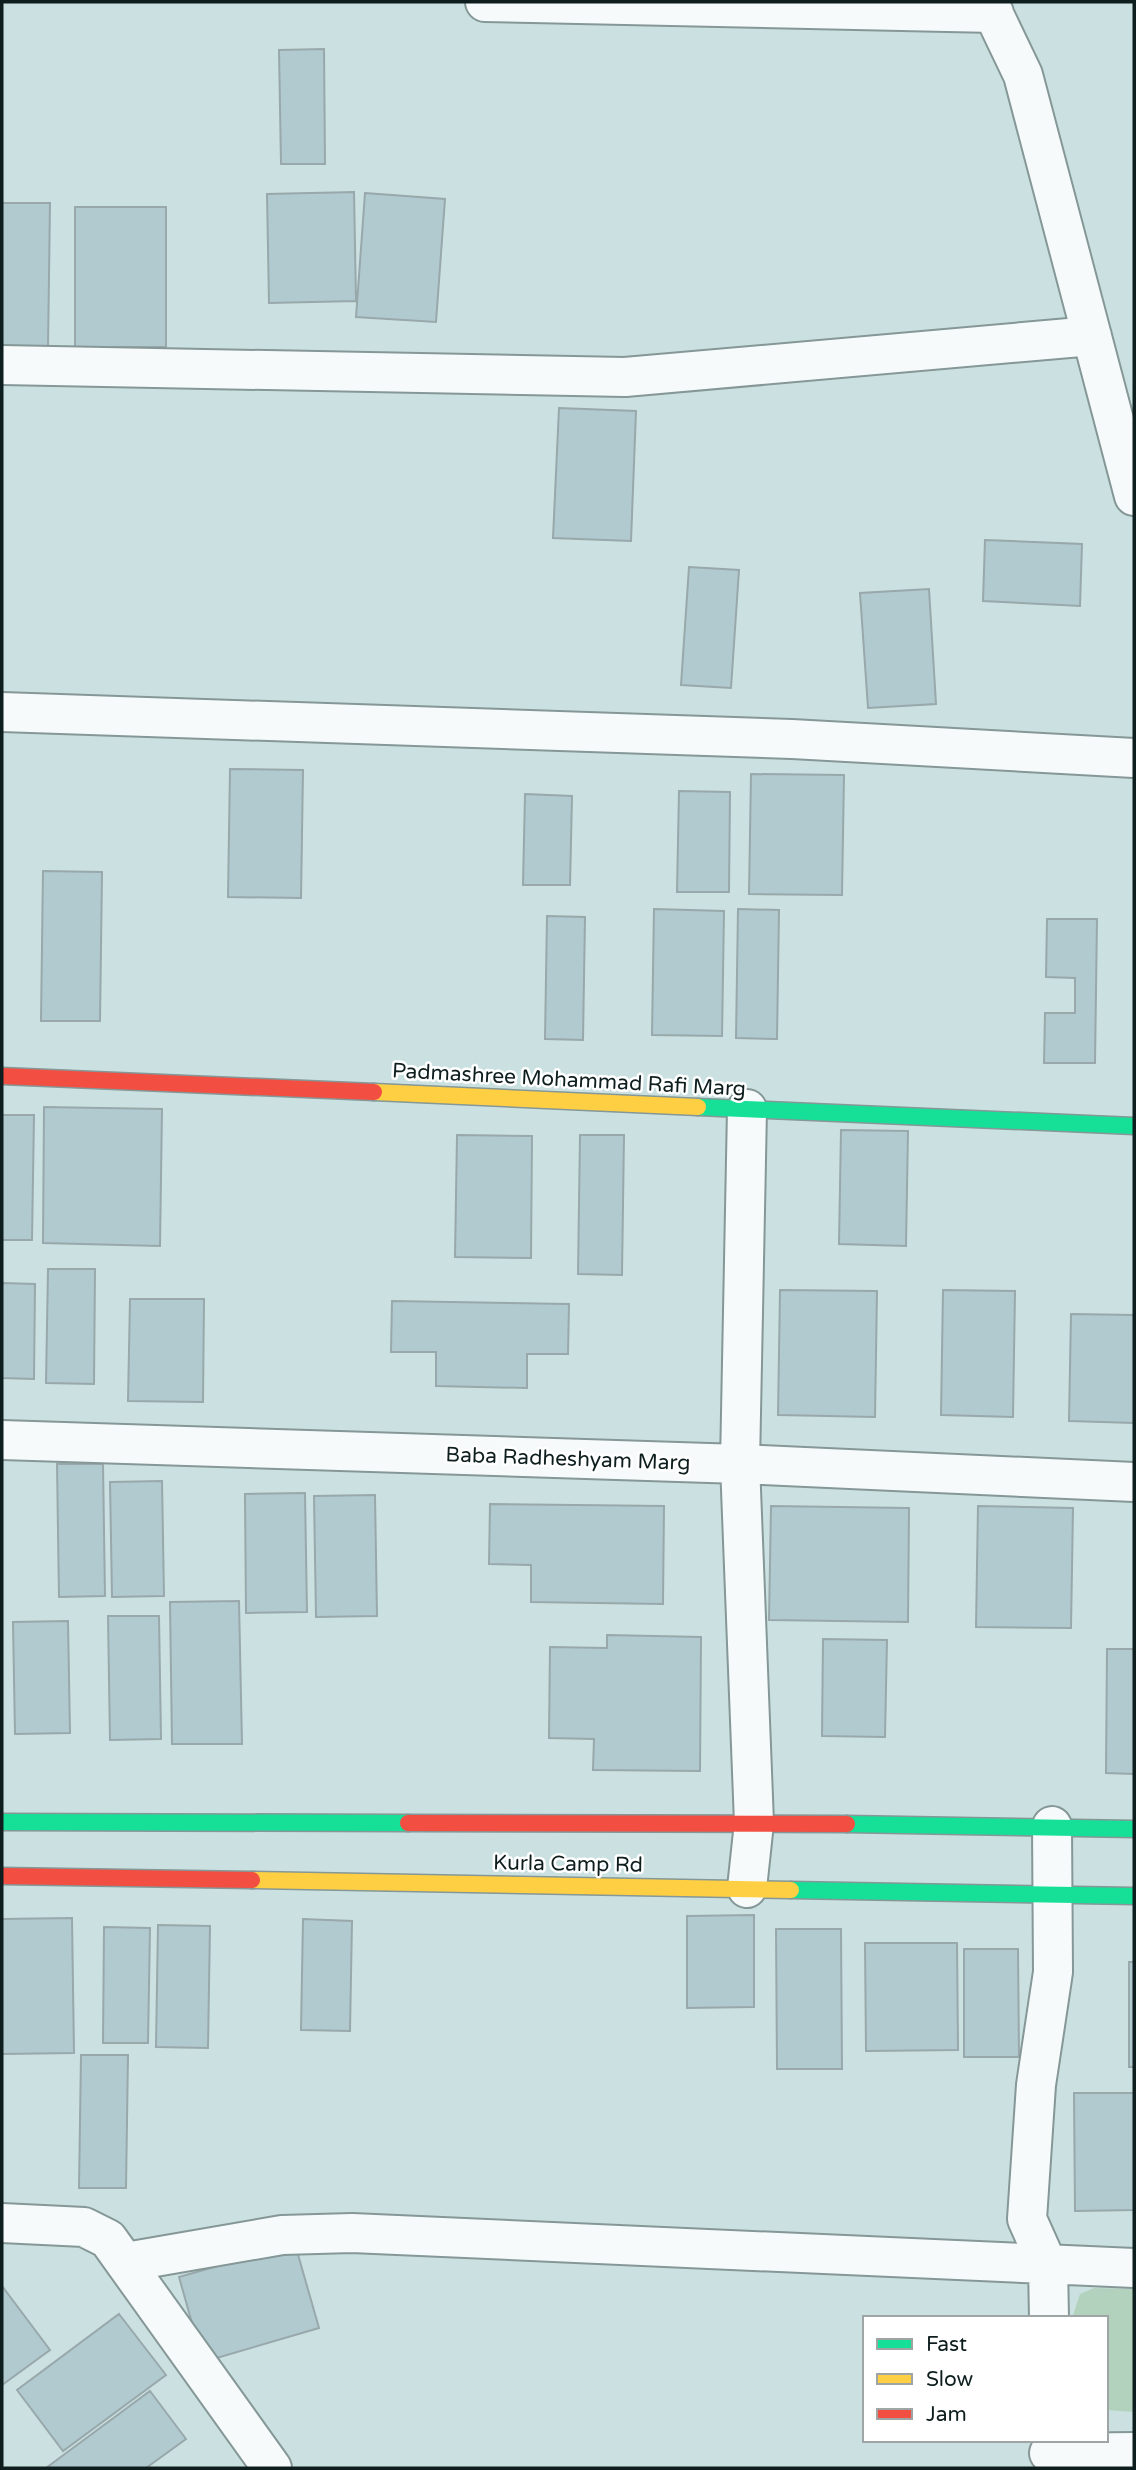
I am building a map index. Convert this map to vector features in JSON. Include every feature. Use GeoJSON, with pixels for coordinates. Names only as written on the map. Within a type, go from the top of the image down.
{"type":"FeatureCollection","features":[{"type":"Feature","properties":{"kind":"main road","name":"Padmashree Mohammad Rafi Marg"},"geometry":{"type":"LineString","coordinates":[[2,1076],[1134,1126]]}},
{"type":"Feature","properties":{"kind":"main road","name":"Kurla Camp Rd"},"geometry":{"type":"LineString","coordinates":[[2,1822],[754,1823],[1134,1829]]}},
{"type":"Feature","properties":{"kind":"main road","name":"Kurla Camp Rd"},"geometry":{"type":"LineString","coordinates":[[2,1876],[1134,1896]]}},
{"type":"Feature","properties":{"kind":"street"},"geometry":{"type":"LineString","coordinates":[[485,2],[991,7],[1023,75],[1134,496]]}},
{"type":"Feature","properties":{"kind":"street"},"geometry":{"type":"LineString","coordinates":[[2,365],[625,377],[1092,336]]}},
{"type":"Feature","properties":{"kind":"street"},"geometry":{"type":"LineString","coordinates":[[2,712],[792,739],[1134,758]]}},
{"type":"Feature","properties":{"kind":"street"},"geometry":{"type":"LineString","coordinates":[[747,1109],[740,1464],[754,1823],[747,1888]]}},
{"type":"Feature","properties":{"kind":"street","name":"Baba Radheshyam Marg"},"geometry":{"type":"LineString","coordinates":[[2,1440],[740,1464],[1134,1482]]}},
{"type":"Feature","properties":{"kind":"street"},"geometry":{"type":"LineString","coordinates":[[1049,2316],[1048,2266],[1027,2219],[1036,2085],[1053,1972],[1052,1826]]}},
{"type":"Feature","properties":{"kind":"street"},"geometry":{"type":"LineString","coordinates":[[2,2223],[85,2227],[108,2239],[272,2468]]}},
{"type":"Feature","properties":{"kind":"street"},"geometry":{"type":"LineString","coordinates":[[126,2262],[282,2235],[352,2233],[1134,2268]]}},
{"type":"Feature","properties":{"kind":"street"},"geometry":{"type":"LineString","coordinates":[[1049,2454],[1134,2452]]}},
{"type":"Feature","properties":{"kind":"green space"},"geometry":{"type":"Polygon","coordinates":[[[1094,2288],[1134,2289],[1134,2412],[1108,2410],[1108,2316],[1073,2316],[1080,2294],[1094,2288]]]}},
{"type":"Feature","properties":{"kind":"building"},"geometry":{"type":"Polygon","coordinates":[[[324,49],[325,164],[281,164],[279,50],[324,49]]]}},
{"type":"Feature","properties":{"kind":"building"},"geometry":{"type":"Polygon","coordinates":[[[354,192],[356,301],[269,303],[267,194],[354,192]]]}},
{"type":"Feature","properties":{"kind":"building"},"geometry":{"type":"Polygon","coordinates":[[[365,193],[445,199],[436,322],[356,317],[365,193]]]}},
{"type":"Feature","properties":{"kind":"building"},"geometry":{"type":"Polygon","coordinates":[[[2,203],[50,203],[48,349],[2,349],[2,203]]]}},
{"type":"Feature","properties":{"kind":"building"},"geometry":{"type":"Polygon","coordinates":[[[75,207],[166,207],[166,347],[75,347],[75,207]]]}},
{"type":"Feature","properties":{"kind":"building"},"geometry":{"type":"Polygon","coordinates":[[[559,408],[636,411],[631,541],[553,538],[559,408]]]}},
{"type":"Feature","properties":{"kind":"building"},"geometry":{"type":"Polygon","coordinates":[[[985,540],[1082,544],[1080,606],[983,601],[985,540]]]}},
{"type":"Feature","properties":{"kind":"building"},"geometry":{"type":"Polygon","coordinates":[[[689,567],[739,570],[731,688],[681,685],[689,567]]]}},
{"type":"Feature","properties":{"kind":"building"},"geometry":{"type":"Polygon","coordinates":[[[929,589],[936,704],[868,708],[860,593],[929,589]]]}},
{"type":"Feature","properties":{"kind":"building"},"geometry":{"type":"Polygon","coordinates":[[[230,769],[303,770],[301,898],[228,897],[230,769]]]}},
{"type":"Feature","properties":{"kind":"building"},"geometry":{"type":"Polygon","coordinates":[[[751,774],[844,775],[842,895],[749,894],[751,774]]]}},
{"type":"Feature","properties":{"kind":"building"},"geometry":{"type":"Polygon","coordinates":[[[679,791],[730,792],[729,892],[677,892],[679,791]]]}},
{"type":"Feature","properties":{"kind":"building"},"geometry":{"type":"Polygon","coordinates":[[[525,794],[572,796],[570,885],[523,885],[525,794]]]}},
{"type":"Feature","properties":{"kind":"building"},"geometry":{"type":"Polygon","coordinates":[[[43,871],[102,872],[100,1021],[41,1021],[43,871]]]}},
{"type":"Feature","properties":{"kind":"building"},"geometry":{"type":"Polygon","coordinates":[[[654,909],[724,911],[722,1036],[652,1035],[654,909]]]}},
{"type":"Feature","properties":{"kind":"building"},"geometry":{"type":"Polygon","coordinates":[[[738,909],[779,910],[777,1039],[736,1038],[738,909]]]}},
{"type":"Feature","properties":{"kind":"building"},"geometry":{"type":"Polygon","coordinates":[[[547,916],[585,917],[583,1040],[545,1039],[547,916]]]}},
{"type":"Feature","properties":{"kind":"building"},"geometry":{"type":"Polygon","coordinates":[[[1047,919],[1097,919],[1095,1063],[1044,1063],[1045,1013],[1075,1013],[1075,978],[1046,977],[1047,919]]]}},
{"type":"Feature","properties":{"kind":"building"},"geometry":{"type":"Polygon","coordinates":[[[44,1107],[162,1109],[160,1246],[43,1243],[44,1107]]]}},
{"type":"Feature","properties":{"kind":"building"},"geometry":{"type":"Polygon","coordinates":[[[2,1115],[34,1115],[32,1240],[2,1240],[2,1115]]]}},
{"type":"Feature","properties":{"kind":"building"},"geometry":{"type":"Polygon","coordinates":[[[841,1130],[908,1131],[906,1246],[839,1244],[841,1130]]]}},
{"type":"Feature","properties":{"kind":"building"},"geometry":{"type":"Polygon","coordinates":[[[457,1135],[532,1136],[531,1258],[455,1257],[457,1135]]]}},
{"type":"Feature","properties":{"kind":"building"},"geometry":{"type":"Polygon","coordinates":[[[580,1135],[624,1135],[622,1275],[578,1274],[580,1135]]]}},
{"type":"Feature","properties":{"kind":"building"},"geometry":{"type":"Polygon","coordinates":[[[48,1269],[95,1269],[94,1384],[46,1383],[48,1269]]]}},
{"type":"Feature","properties":{"kind":"building"},"geometry":{"type":"Polygon","coordinates":[[[2,1283],[35,1284],[34,1379],[2,1378],[2,1283]]]}},
{"type":"Feature","properties":{"kind":"building"},"geometry":{"type":"Polygon","coordinates":[[[780,1290],[877,1291],[875,1417],[778,1415],[780,1290]]]}},
{"type":"Feature","properties":{"kind":"building"},"geometry":{"type":"Polygon","coordinates":[[[943,1290],[1015,1291],[1013,1417],[941,1415],[943,1290]]]}},
{"type":"Feature","properties":{"kind":"building"},"geometry":{"type":"Polygon","coordinates":[[[130,1299],[204,1299],[203,1402],[128,1401],[130,1299]]]}},
{"type":"Feature","properties":{"kind":"building"},"geometry":{"type":"Polygon","coordinates":[[[392,1301],[569,1304],[568,1354],[527,1354],[527,1388],[436,1386],[436,1352],[391,1352],[392,1301]]]}},
{"type":"Feature","properties":{"kind":"building"},"geometry":{"type":"Polygon","coordinates":[[[1071,1314],[1134,1315],[1134,1423],[1069,1421],[1071,1314]]]}},
{"type":"Feature","properties":{"kind":"building"},"geometry":{"type":"Polygon","coordinates":[[[57,1464],[103,1464],[105,1596],[59,1597],[57,1464]]]}},
{"type":"Feature","properties":{"kind":"building"},"geometry":{"type":"Polygon","coordinates":[[[162,1481],[164,1596],[112,1597],[110,1482],[162,1481]]]}},
{"type":"Feature","properties":{"kind":"building"},"geometry":{"type":"Polygon","coordinates":[[[305,1493],[307,1612],[246,1613],[245,1494],[305,1493]]]}},
{"type":"Feature","properties":{"kind":"building"},"geometry":{"type":"Polygon","coordinates":[[[375,1495],[377,1616],[316,1617],[314,1496],[375,1495]]]}},
{"type":"Feature","properties":{"kind":"building"},"geometry":{"type":"Polygon","coordinates":[[[490,1504],[664,1506],[663,1604],[531,1602],[531,1565],[489,1564],[490,1504]]]}},
{"type":"Feature","properties":{"kind":"building"},"geometry":{"type":"Polygon","coordinates":[[[771,1506],[909,1508],[908,1622],[769,1620],[771,1506]]]}},
{"type":"Feature","properties":{"kind":"building"},"geometry":{"type":"Polygon","coordinates":[[[978,1506],[1073,1508],[1071,1628],[976,1627],[978,1506]]]}},
{"type":"Feature","properties":{"kind":"building"},"geometry":{"type":"Polygon","coordinates":[[[239,1601],[242,1744],[172,1744],[170,1602],[239,1601]]]}},
{"type":"Feature","properties":{"kind":"building"},"geometry":{"type":"Polygon","coordinates":[[[108,1616],[159,1616],[161,1739],[110,1740],[108,1616]]]}},
{"type":"Feature","properties":{"kind":"building"},"geometry":{"type":"Polygon","coordinates":[[[68,1621],[70,1733],[15,1734],[13,1622],[68,1621]]]}},
{"type":"Feature","properties":{"kind":"building"},"geometry":{"type":"Polygon","coordinates":[[[607,1635],[701,1637],[700,1771],[593,1770],[594,1739],[549,1738],[550,1647],[607,1648],[607,1635]]]}},
{"type":"Feature","properties":{"kind":"building"},"geometry":{"type":"Polygon","coordinates":[[[823,1639],[887,1640],[885,1737],[822,1736],[823,1639]]]}},
{"type":"Feature","properties":{"kind":"building"},"geometry":{"type":"Polygon","coordinates":[[[1107,1649],[1134,1649],[1134,1774],[1106,1773],[1107,1649]]]}},
{"type":"Feature","properties":{"kind":"building"},"geometry":{"type":"Polygon","coordinates":[[[754,1915],[754,2007],[687,2008],[687,1916],[754,1915]]]}},
{"type":"Feature","properties":{"kind":"building"},"geometry":{"type":"Polygon","coordinates":[[[72,1918],[74,2053],[2,2054],[2,1919],[72,1918]]]}},
{"type":"Feature","properties":{"kind":"building"},"geometry":{"type":"Polygon","coordinates":[[[303,1919],[352,1921],[350,2031],[301,2030],[303,1919]]]}},
{"type":"Feature","properties":{"kind":"building"},"geometry":{"type":"Polygon","coordinates":[[[158,1925],[210,1926],[208,2048],[156,2047],[158,1925]]]}},
{"type":"Feature","properties":{"kind":"building"},"geometry":{"type":"Polygon","coordinates":[[[104,1927],[150,1928],[148,2043],[103,2043],[104,1927]]]}},
{"type":"Feature","properties":{"kind":"building"},"geometry":{"type":"Polygon","coordinates":[[[776,1929],[841,1929],[842,2069],[777,2069],[776,1929]]]}},
{"type":"Feature","properties":{"kind":"building"},"geometry":{"type":"Polygon","coordinates":[[[865,1943],[957,1943],[958,2050],[866,2051],[865,1943]]]}},
{"type":"Feature","properties":{"kind":"building"},"geometry":{"type":"Polygon","coordinates":[[[964,1949],[1018,1949],[1019,2057],[964,2057],[964,1949]]]}},
{"type":"Feature","properties":{"kind":"building"},"geometry":{"type":"Polygon","coordinates":[[[1129,1962],[1134,1962],[1134,2067],[1129,2067],[1129,1962]]]}},
{"type":"Feature","properties":{"kind":"building"},"geometry":{"type":"Polygon","coordinates":[[[81,2055],[128,2055],[126,2188],[79,2188],[81,2055]]]}},
{"type":"Feature","properties":{"kind":"building"},"geometry":{"type":"Polygon","coordinates":[[[1074,2093],[1134,2093],[1134,2210],[1075,2211],[1074,2093]]]}},
{"type":"Feature","properties":{"kind":"building"},"geometry":{"type":"Polygon","coordinates":[[[295,2244],[319,2328],[203,2362],[179,2277],[295,2244]]]}},
{"type":"Feature","properties":{"kind":"building"},"geometry":{"type":"Polygon","coordinates":[[[2,2286],[50,2350],[2,2385],[2,2286]]]}},
{"type":"Feature","properties":{"kind":"building"},"geometry":{"type":"Polygon","coordinates":[[[119,2314],[166,2375],[63,2451],[17,2390],[119,2314]]]}},
{"type":"Feature","properties":{"kind":"building"},"geometry":{"type":"Polygon","coordinates":[[[150,2391],[186,2439],[146,2468],[46,2468],[150,2391]]]}},
{"type":"Feature","properties":{"kind":"traffic: fast"},"geometry":{"type":"LineString","coordinates":[[698,1107],[1134,1126]]}},
{"type":"Feature","properties":{"kind":"traffic: fast"},"geometry":{"type":"LineString","coordinates":[[2,1822],[408,1823]]}},
{"type":"Feature","properties":{"kind":"traffic: fast"},"geometry":{"type":"LineString","coordinates":[[847,1824],[1134,1829]]}},
{"type":"Feature","properties":{"kind":"traffic: fast"},"geometry":{"type":"LineString","coordinates":[[791,1890],[1134,1896]]}},
{"type":"Feature","properties":{"kind":"traffic: slow"},"geometry":{"type":"LineString","coordinates":[[374,1092],[698,1107]]}},
{"type":"Feature","properties":{"kind":"traffic: slow"},"geometry":{"type":"LineString","coordinates":[[252,1880],[791,1890]]}},
{"type":"Feature","properties":{"kind":"traffic: jam"},"geometry":{"type":"LineString","coordinates":[[2,1076],[374,1092]]}},
{"type":"Feature","properties":{"kind":"traffic: jam"},"geometry":{"type":"LineString","coordinates":[[408,1823],[847,1824]]}},
{"type":"Feature","properties":{"kind":"traffic: jam"},"geometry":{"type":"LineString","coordinates":[[2,1876],[252,1880]]}}]}
